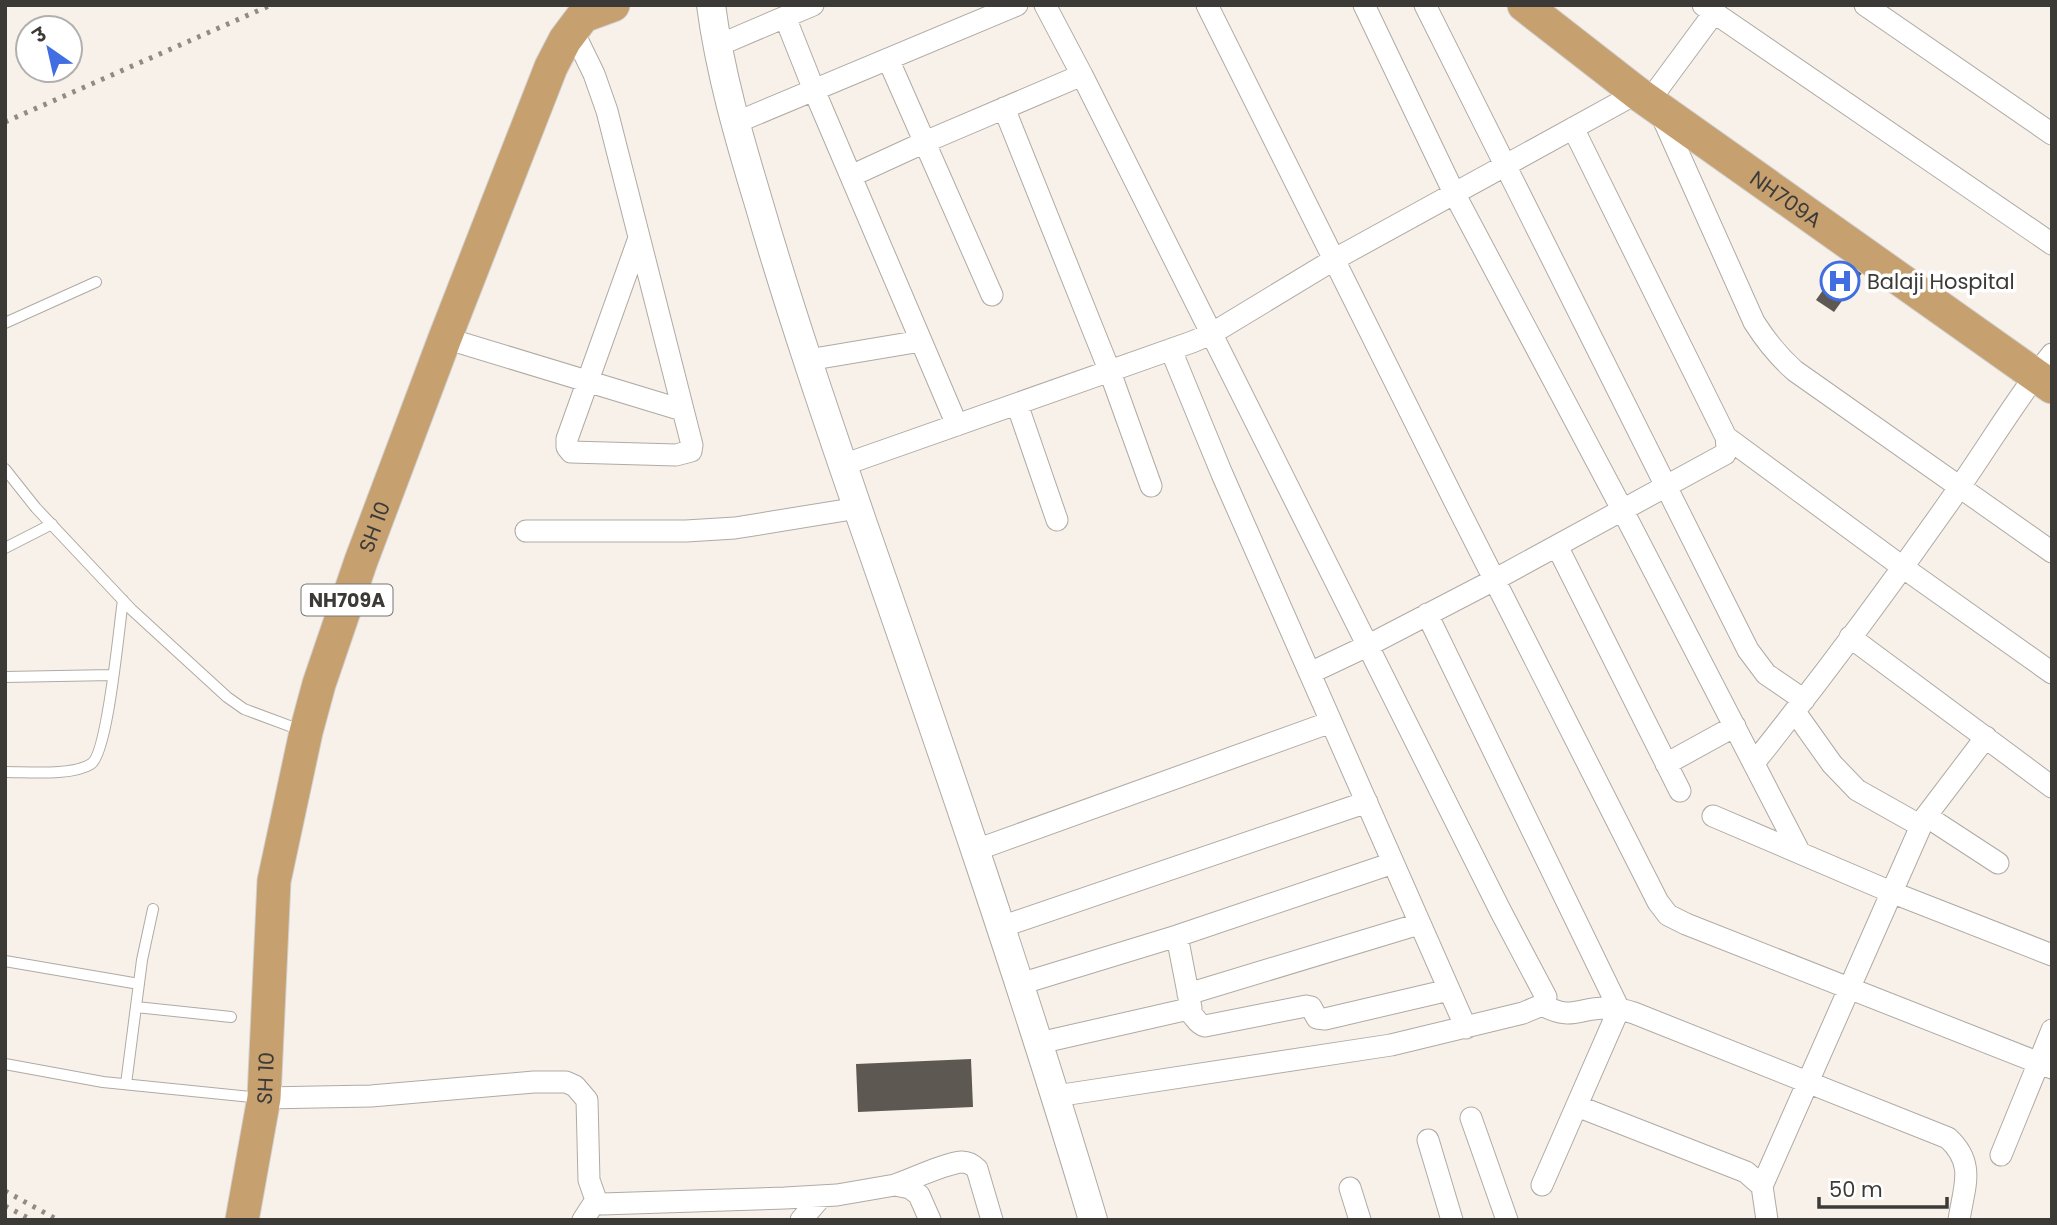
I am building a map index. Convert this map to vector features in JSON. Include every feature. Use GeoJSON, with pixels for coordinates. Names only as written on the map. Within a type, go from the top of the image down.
{"type":"FeatureCollection","features":[{"type":"Feature","properties":{"kind":"highway","name":"NH709A"},"geometry":{"type":"LineString","coordinates":[[1524,5],[1647,101],[2046,372]]}},
{"type":"Feature","properties":{"kind":"highway","name":"SH 10"},"geometry":{"type":"LineString","coordinates":[[242,1220],[264,1098],[274,881],[318,684],[445,338],[551,67],[589,17]]}},
{"type":"Feature","properties":{"kind":"main road"},"geometry":{"type":"LineString","coordinates":[[711,5],[717,46],[735,123],[776,263],[976,850],[1056,1096],[1093,1220]]}},
{"type":"Feature","properties":{"kind":"street"},"geometry":{"type":"LineString","coordinates":[[717,46],[813,5]]}},
{"type":"Feature","properties":{"kind":"street"},"geometry":{"type":"LineString","coordinates":[[735,123],[1017,5]]}},
{"type":"Feature","properties":{"kind":"street"},"geometry":{"type":"LineString","coordinates":[[1045,5],[1546,997],[1542,1004],[1523,1013],[1391,1045],[1056,1096]]}},
{"type":"Feature","properties":{"kind":"street"},"geometry":{"type":"LineString","coordinates":[[1207,5],[1494,580],[1658,902],[1668,915],[2045,1066]]}},
{"type":"Feature","properties":{"kind":"street"},"geometry":{"type":"LineString","coordinates":[[1364,5],[1454,193],[1800,853]]}},
{"type":"Feature","properties":{"kind":"street"},"geometry":{"type":"LineString","coordinates":[[1424,5],[1754,660],[1799,706],[1832,764],[1857,789],[1869,798],[1923,821],[1998,863]]}},
{"type":"Feature","properties":{"kind":"street"},"geometry":{"type":"LineString","coordinates":[[1865,5],[2052,134]]}},
{"type":"Feature","properties":{"kind":"street"},"geometry":{"type":"LineString","coordinates":[[843,465],[1211,334],[1335,259],[1573,128],[1647,101],[1709,9],[2052,244]]}},
{"type":"Feature","properties":{"kind":"street"},"geometry":{"type":"LineString","coordinates":[[589,17],[594,75],[607,111],[692,445],[691,451],[676,455],[571,452],[567,447],[567,439],[639,238]]}},
{"type":"Feature","properties":{"kind":"street"},"geometry":{"type":"LineString","coordinates":[[785,17],[957,425]]}},
{"type":"Feature","properties":{"kind":"street"},"geometry":{"type":"LineString","coordinates":[[888,60],[992,295]]}},
{"type":"Feature","properties":{"kind":"street"},"geometry":{"type":"LineString","coordinates":[[851,177],[925,142],[1082,75]]}},
{"type":"Feature","properties":{"kind":"street"},"geometry":{"type":"LineString","coordinates":[[1647,101],[1754,321],[1770,346],[1795,371],[2052,552]]}},
{"type":"Feature","properties":{"kind":"street"},"geometry":{"type":"LineString","coordinates":[[1004,108],[1110,372],[1151,486]]}},
{"type":"Feature","properties":{"kind":"street"},"geometry":{"type":"LineString","coordinates":[[1310,673],[1494,580],[1725,454],[1726,437],[1573,128]]}},
{"type":"Feature","properties":{"kind":"street"},"geometry":{"type":"LineString","coordinates":[[445,338],[682,410]]}},
{"type":"Feature","properties":{"kind":"street"},"geometry":{"type":"LineString","coordinates":[[808,360],[921,341]]}},
{"type":"Feature","properties":{"kind":"street"},"geometry":{"type":"LineString","coordinates":[[1171,350],[1222,474],[1466,1028]]}},
{"type":"Feature","properties":{"kind":"street"},"geometry":{"type":"LineString","coordinates":[[1754,763],[2046,372]]}},
{"type":"Feature","properties":{"kind":"street"},"geometry":{"type":"LineString","coordinates":[[1017,404],[1057,520]]}},
{"type":"Feature","properties":{"kind":"street"},"geometry":{"type":"LineString","coordinates":[[1726,437],[2052,673]]}},
{"type":"Feature","properties":{"kind":"street"},"geometry":{"type":"LineString","coordinates":[[526,531],[686,531],[763,524],[858,508]]}},
{"type":"Feature","properties":{"kind":"street"},"geometry":{"type":"LineString","coordinates":[[1557,546],[1680,791]]}},
{"type":"Feature","properties":{"kind":"street"},"geometry":{"type":"LineString","coordinates":[[1427,614],[1619,1009],[1542,1185]]}},
{"type":"Feature","properties":{"kind":"street"},"geometry":{"type":"LineString","coordinates":[[1850,637],[2052,787]]}},
{"type":"Feature","properties":{"kind":"street"},"geometry":{"type":"LineString","coordinates":[[976,850],[1331,722]]}},
{"type":"Feature","properties":{"kind":"street"},"geometry":{"type":"LineString","coordinates":[[1666,764],[1735,726]]}},
{"type":"Feature","properties":{"kind":"street"},"geometry":{"type":"LineString","coordinates":[[1767,1220],[1762,1186],[1923,821],[1986,737]]}},
{"type":"Feature","properties":{"kind":"street"},"geometry":{"type":"LineString","coordinates":[[1001,927],[1367,802]]}},
{"type":"Feature","properties":{"kind":"street"},"geometry":{"type":"LineString","coordinates":[[1713,816],[1891,892],[2052,955]]}},
{"type":"Feature","properties":{"kind":"street"},"geometry":{"type":"LineString","coordinates":[[1020,984],[1177,936],[1393,863]]}},
{"type":"Feature","properties":{"kind":"street"},"geometry":{"type":"LineString","coordinates":[[1039,1043],[1184,1010],[1190,1004],[1419,925]]}},
{"type":"Feature","properties":{"kind":"street"},"geometry":{"type":"LineString","coordinates":[[1177,936],[1190,1004],[1198,1023],[1205,1027],[1307,1006],[1311,1007],[1317,1018],[1325,1019],[1449,990]]}},
{"type":"Feature","properties":{"kind":"street"},"geometry":{"type":"LineString","coordinates":[[1542,1004],[1563,1014],[1605,1008],[1634,1013],[1948,1138],[1963,1156],[1966,1167],[1959,1220]]}},
{"type":"Feature","properties":{"kind":"street"},"geometry":{"type":"LineString","coordinates":[[2000,1155],[2045,1066],[2052,1030]]}},
{"type":"Feature","properties":{"kind":"street"},"geometry":{"type":"LineString","coordinates":[[264,1098],[371,1096],[534,1082],[566,1082],[575,1086],[587,1100],[589,1180],[596,1200],[602,1204],[822,1196],[895,1185],[964,1162],[971,1163],[977,1169],[992,1220]]}},
{"type":"Feature","properties":{"kind":"street"},"geometry":{"type":"LineString","coordinates":[[1577,1106],[1746,1172],[1762,1186]]}},
{"type":"Feature","properties":{"kind":"street"},"geometry":{"type":"LineString","coordinates":[[1471,1118],[1507,1220]]}},
{"type":"Feature","properties":{"kind":"street"},"geometry":{"type":"LineString","coordinates":[[1428,1140],[1452,1220]]}},
{"type":"Feature","properties":{"kind":"street"},"geometry":{"type":"LineString","coordinates":[[895,1185],[910,1188],[919,1195],[930,1220]]}},
{"type":"Feature","properties":{"kind":"street"},"geometry":{"type":"LineString","coordinates":[[1350,1188],[1360,1220]]}},
{"type":"Feature","properties":{"kind":"street"},"geometry":{"type":"LineString","coordinates":[[801,1220],[822,1196]]}},
{"type":"Feature","properties":{"kind":"street"},"geometry":{"type":"LineString","coordinates":[[583,1220],[596,1200]]}},
{"type":"Feature","properties":{"kind":"lane"},"geometry":{"type":"LineString","coordinates":[[5,323],[96,282]]}},
{"type":"Feature","properties":{"kind":"lane"},"geometry":{"type":"LineString","coordinates":[[5,469],[123,600],[227,697],[244,709],[306,732]]}},
{"type":"Feature","properties":{"kind":"lane"},"geometry":{"type":"LineString","coordinates":[[5,548],[52,524]]}},
{"type":"Feature","properties":{"kind":"lane"},"geometry":{"type":"LineString","coordinates":[[5,772],[73,770],[97,760],[104,737],[123,600]]}},
{"type":"Feature","properties":{"kind":"lane"},"geometry":{"type":"LineString","coordinates":[[5,677],[113,675]]}},
{"type":"Feature","properties":{"kind":"lane"},"geometry":{"type":"LineString","coordinates":[[126,1084],[139,984],[153,909]]}},
{"type":"Feature","properties":{"kind":"lane"},"geometry":{"type":"LineString","coordinates":[[5,961],[139,984]]}},
{"type":"Feature","properties":{"kind":"lane"},"geometry":{"type":"LineString","coordinates":[[136,1007],[231,1017]]}},
{"type":"Feature","properties":{"kind":"lane"},"geometry":{"type":"LineString","coordinates":[[5,1064],[126,1084],[264,1098]]}},
{"type":"Feature","properties":{"kind":"building"},"geometry":{"type":"Polygon","coordinates":[[[1849,253],[1867,266],[1834,312],[1816,300],[1849,253]]]}},
{"type":"Feature","properties":{"kind":"building"},"geometry":{"type":"Polygon","coordinates":[[[971,1059],[973,1107],[858,1112],[856,1064],[971,1059]]]}},
{"type":"Feature","properties":{"kind":"railway"},"geometry":{"type":"LineString","coordinates":[[5,122],[271,5]]}},
{"type":"Feature","properties":{"kind":"railway"},"geometry":{"type":"LineString","coordinates":[[5,1191],[58,1220]]}},
{"type":"Feature","properties":{"kind":"railway"},"geometry":{"type":"LineString","coordinates":[[5,1206],[32,1220]]}},
{"type":"Feature","properties":{"kind":"place","name":"Balaji Hospital"},"geometry":{"type":"Point","coordinates":[1840,281]}}]}
